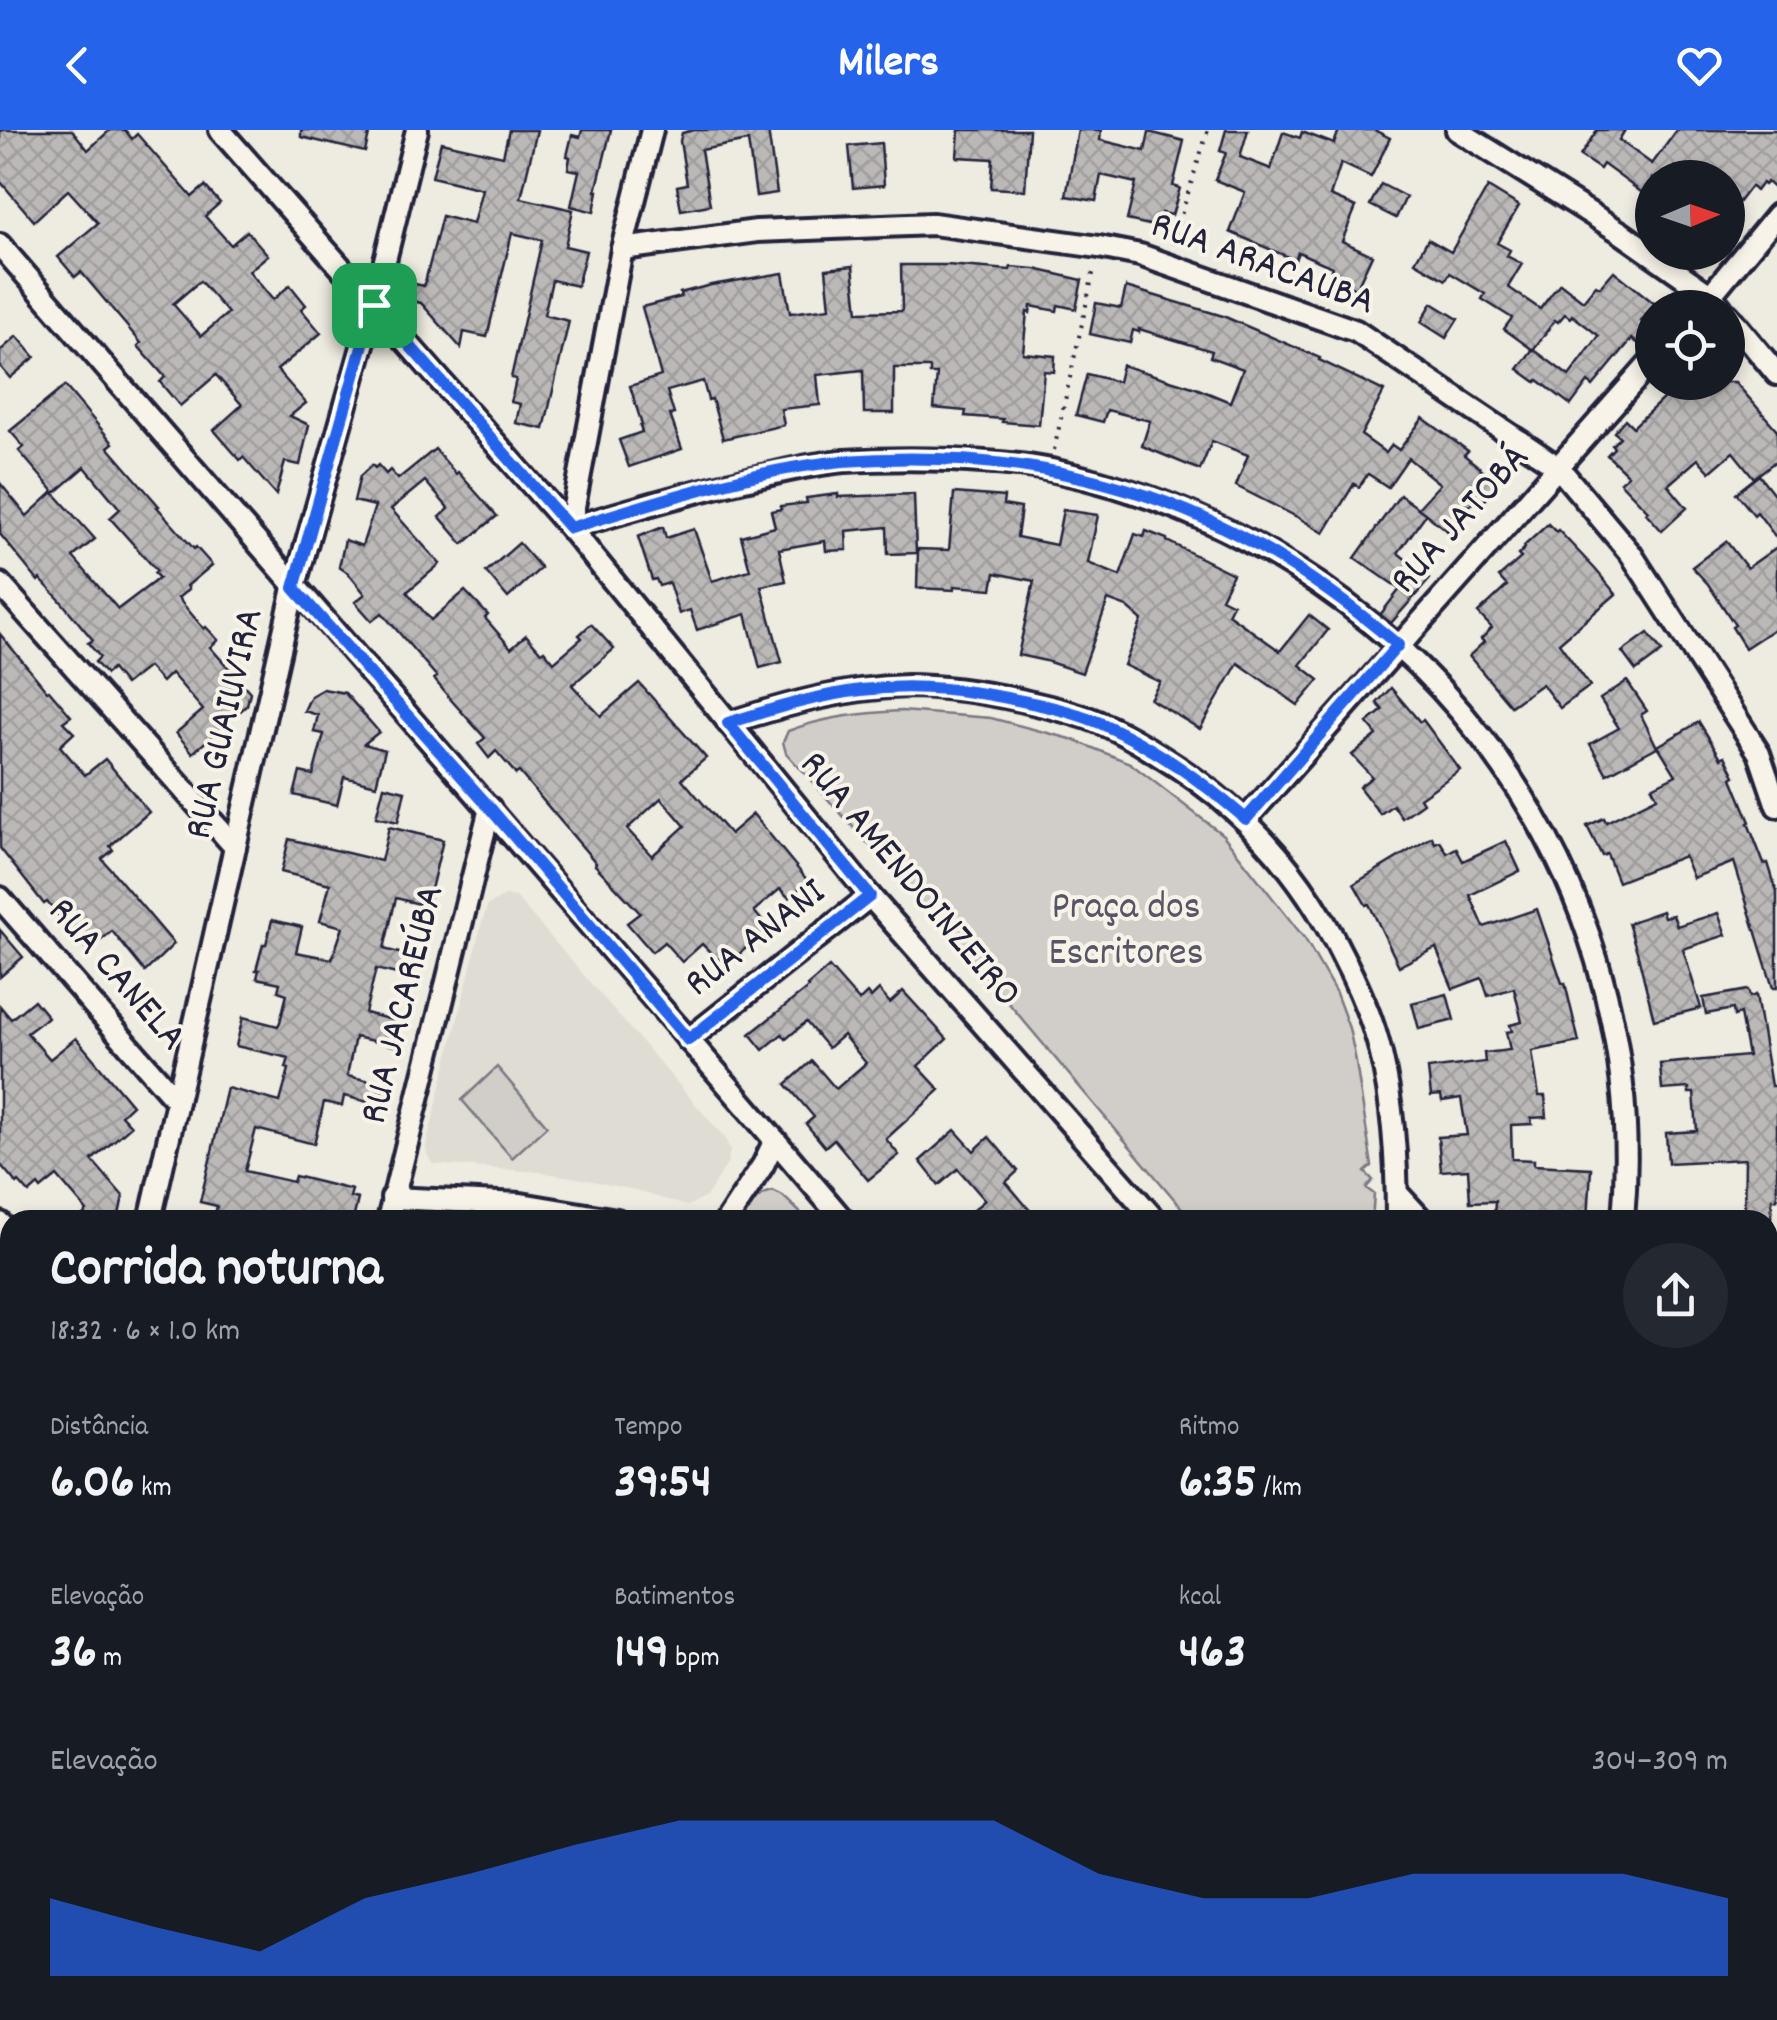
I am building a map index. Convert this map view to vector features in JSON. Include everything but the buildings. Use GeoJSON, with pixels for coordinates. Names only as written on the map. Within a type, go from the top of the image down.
{"type":"FeatureCollection","features":[{"type":"Feature","properties":{"kind":"street","name":"RUA AMENDOINZEIRO"},"geometry":{"type":"LineString","coordinates":[[220,130],[570,528],[870,896],[1146,1210]]}},
{"type":"Feature","properties":{"kind":"street","name":"RUA GUAIUVIRA"},"geometry":{"type":"LineString","coordinates":[[152,1210],[294,588],[374,305],[417,130]]}},
{"type":"Feature","properties":{"kind":"street"},"geometry":{"type":"LineString","coordinates":[[652,130],[622,249],[570,528],[726,484],[843,462],[962,461],[1049,470],[1140,494],[1231,532],[1313,579],[1398,645],[1464,714],[1514,783],[1572,894],[1596,955],[1617,1045],[1626,1132],[1624,1210]]}},
{"type":"Feature","properties":{"kind":"street"},"geometry":{"type":"LineString","coordinates":[[1457,130],[1620,232],[1693,290]]}},
{"type":"Feature","properties":{"kind":"street"},"geometry":{"type":"LineString","coordinates":[[1721,290],[1777,215]]}},
{"type":"Feature","properties":{"kind":"street","name":"RUA ARACAUBA"},"geometry":{"type":"LineString","coordinates":[[622,249],[757,231],[934,224],[1099,247],[1166,263],[1356,331],[1558,467],[1642,570],[1759,752],[1777,806]]}},
{"type":"Feature","properties":{"kind":"street"},"geometry":{"type":"LineString","coordinates":[[0,245],[834,1210]]}},
{"type":"Feature","properties":{"kind":"street"},"geometry":{"type":"LineString","coordinates":[[1745,335],[1777,374]]}},
{"type":"Feature","properties":{"kind":"street","name":"RUA JATOBÁ"},"geometry":{"type":"LineString","coordinates":[[1246,819],[1635,380]]}},
{"type":"Feature","properties":{"kind":"street"},"geometry":{"type":"LineString","coordinates":[[0,584],[235,846]]}},
{"type":"Feature","properties":{"kind":"street"},"geometry":{"type":"LineString","coordinates":[[728,723],[800,702],[863,690],[932,687],[987,693],[1076,714],[1109,727],[1196,779],[1246,819],[1270,846],[1315,903],[1356,981],[1383,1064],[1392,1123],[1396,1210]]}},
{"type":"Feature","properties":{"kind":"street","name":"RUA JACAREÚBA"},"geometry":{"type":"LineString","coordinates":[[390,1210],[490,808]]}},
{"type":"Feature","properties":{"kind":"street","name":"RUA ANANI"},"geometry":{"type":"LineString","coordinates":[[688,1040],[870,896]]}},
{"type":"Feature","properties":{"kind":"street","name":"RUA CANELA"},"geometry":{"type":"LineString","coordinates":[[0,898],[178,1101]]}},
{"type":"Feature","properties":{"kind":"street"},"geometry":{"type":"LineString","coordinates":[[734,1210],[775,1140]]}},
{"type":"Feature","properties":{"kind":"street"},"geometry":{"type":"LineString","coordinates":[[1397,1193],[1413,1210]]}},
{"type":"Feature","properties":{"kind":"street"},"geometry":{"type":"LineString","coordinates":[[392,1198],[521,1204],[557,1210]]}},
{"type":"Feature","properties":{"kind":"path"},"geometry":{"type":"LineString","coordinates":[[1166,263],[1208,130]]}},
{"type":"Feature","properties":{"kind":"path"},"geometry":{"type":"LineString","coordinates":[[1049,470],[1099,247]]}},
{"type":"Feature","properties":{"kind":"shaded area"},"geometry":{"type":"Polygon","coordinates":[[[505,896],[516,897],[725,1138],[730,1150],[727,1164],[706,1197],[687,1206],[583,1179],[433,1164],[426,1146],[482,922],[488,905],[505,896]]]}},
{"type":"Feature","properties":{"kind":"green space","name":"Praça dos Escritores"},"geometry":{"type":"Polygon","coordinates":[[[901,711],[991,718],[1071,739],[1130,763],[1223,835],[1305,939],[1336,993],[1355,1056],[1372,1166],[1365,1172],[1373,1180],[1366,1188],[1374,1194],[1373,1210],[1184,1210],[957,942],[786,753],[783,742],[788,731],[843,716],[901,711]]]}},
{"type":"Feature","properties":{"kind":"green space"},"geometry":{"type":"Polygon","coordinates":[[[497,1067],[547,1126],[512,1158],[462,1100],[497,1067]]]}},
{"type":"Feature","properties":{"kind":"green space"},"geometry":{"type":"Polygon","coordinates":[[[773,1191],[798,1210],[745,1210],[773,1191]]]}},
{"type":"Feature","properties":{"kind":"route"},"geometry":{"type":"LineString","coordinates":[[374,305],[570,528],[678,496],[808,466],[912,459],[1049,470],[1140,494],[1231,532],[1313,579],[1398,645],[1246,819],[1196,779],[1098,722],[987,693],[904,686],[863,690],[822,696],[728,723],[870,896],[688,1040],[490,808],[294,588],[374,305]]}}]}
